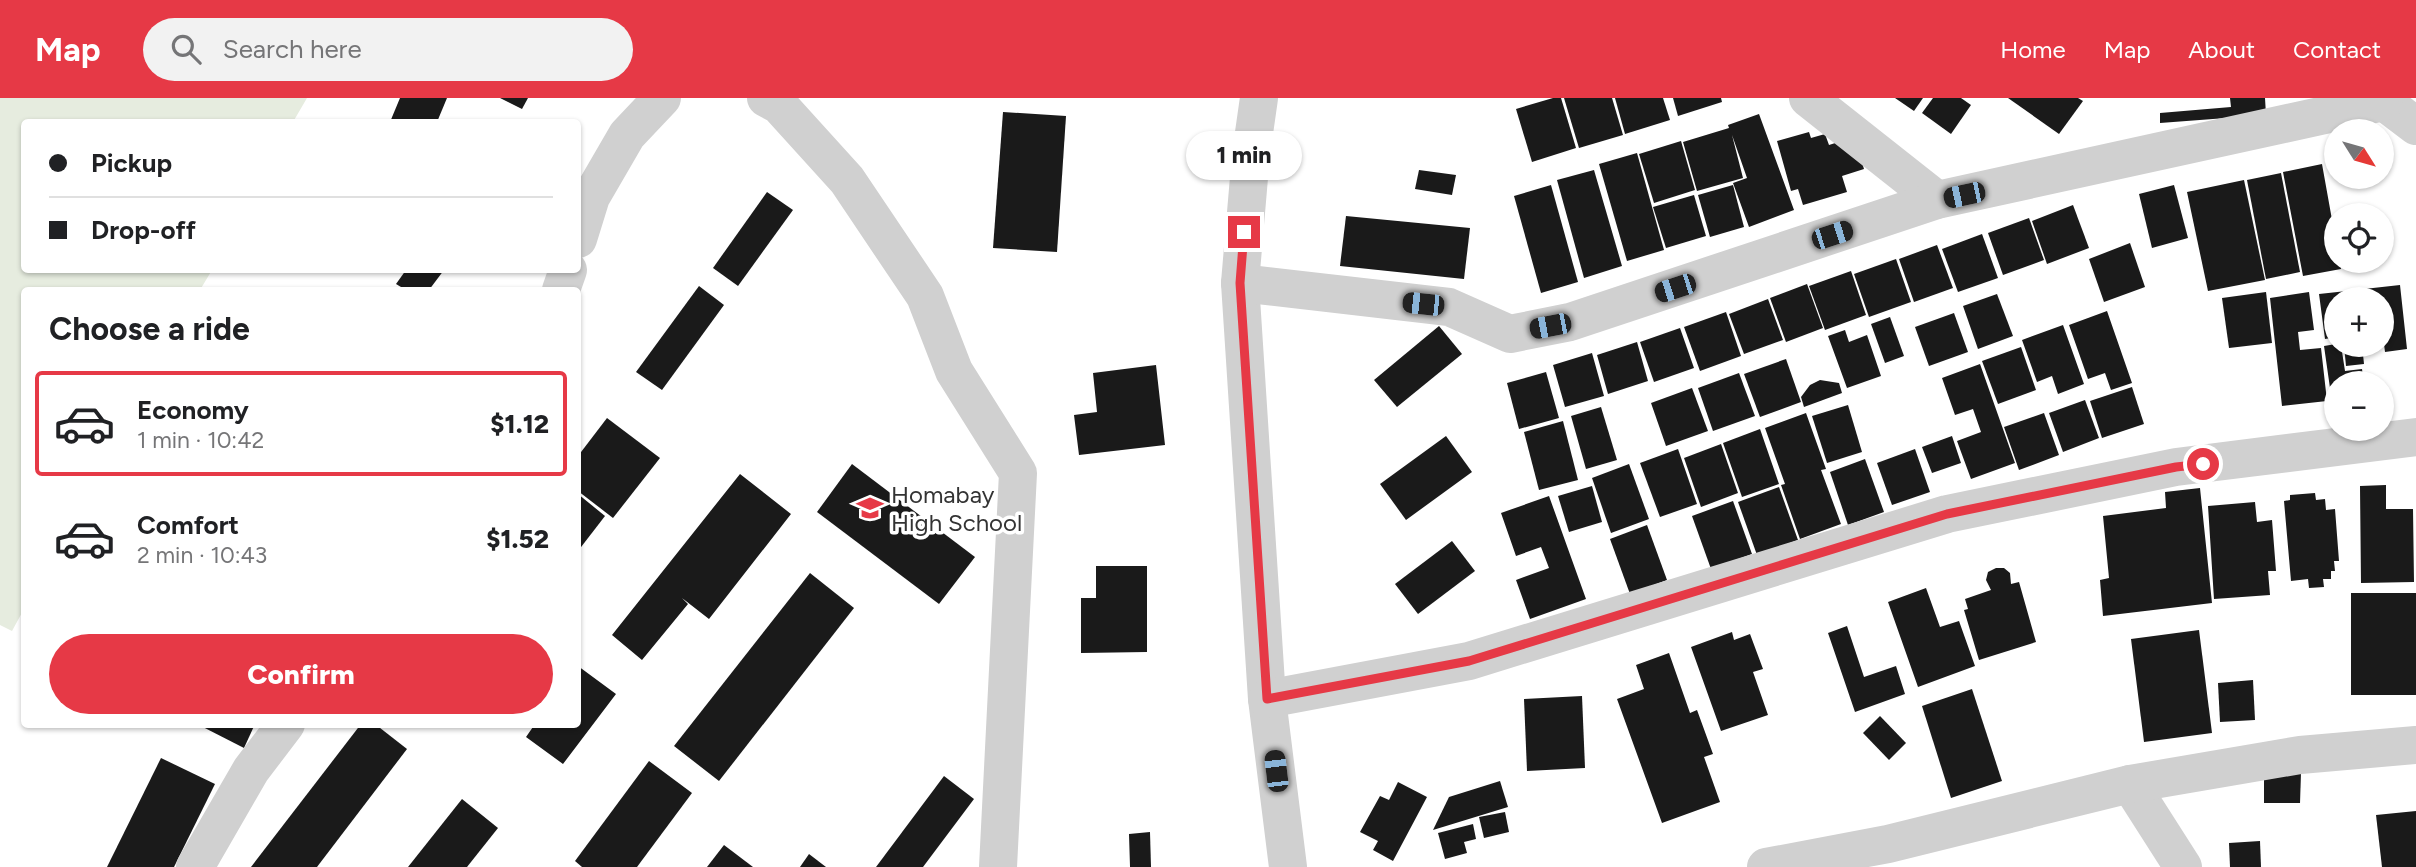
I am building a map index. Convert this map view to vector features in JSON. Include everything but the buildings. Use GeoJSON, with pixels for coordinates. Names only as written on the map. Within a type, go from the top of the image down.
{"type":"FeatureCollection","features":[{"type":"Feature","properties":{"kind":"street"},"geometry":{"type":"LineString","coordinates":[[581,229],[591,197],[627,135],[662,98]]}},
{"type":"Feature","properties":{"kind":"street"},"geometry":{"type":"LineString","coordinates":[[766,98],[779,105],[847,180],[925,296],[954,371],[1018,473],[998,867]]}},
{"type":"Feature","properties":{"kind":"street"},"geometry":{"type":"LineString","coordinates":[[1259,98],[1251,154],[1240,283],[1267,699],[1288,867]]}},
{"type":"Feature","properties":{"kind":"street"},"geometry":{"type":"LineString","coordinates":[[1808,98],[1937,200]]}},
{"type":"Feature","properties":{"kind":"street"},"geometry":{"type":"LineString","coordinates":[[1240,283],[1449,307],[1510,334],[1570,322],[1937,200],[2381,100],[2416,126]]}},
{"type":"Feature","properties":{"kind":"street"},"geometry":{"type":"LineString","coordinates":[[1267,699],[1469,661],[1947,514],[2176,467],[2416,437]]}},
{"type":"Feature","properties":{"kind":"street"},"geometry":{"type":"LineString","coordinates":[[195,867],[251,770],[283,728]]}},
{"type":"Feature","properties":{"kind":"street"},"geometry":{"type":"LineString","coordinates":[[1766,867],[1888,844],[2130,784],[2300,755],[2416,745]]}},
{"type":"Feature","properties":{"kind":"street"},"geometry":{"type":"LineString","coordinates":[[2130,784],[2183,867]]}},
{"type":"Feature","properties":{"kind":"shaded area"},"geometry":{"type":"Polygon","coordinates":[[[0,98],[307,98],[295,119],[21,119],[21,273],[210,273],[202,287],[21,287],[21,614],[12,631],[0,625],[0,98]]]}},
{"type":"Feature","properties":{"kind":"place","name":"Homabay High School"},"geometry":{"type":"Point","coordinates":[870,508]}},
{"type":"Feature","properties":{"kind":"route"},"geometry":{"type":"LineString","coordinates":[[1244,232],[1240,283],[1267,699],[1469,661],[1947,514],[2176,467],[2203,464]]}}]}
